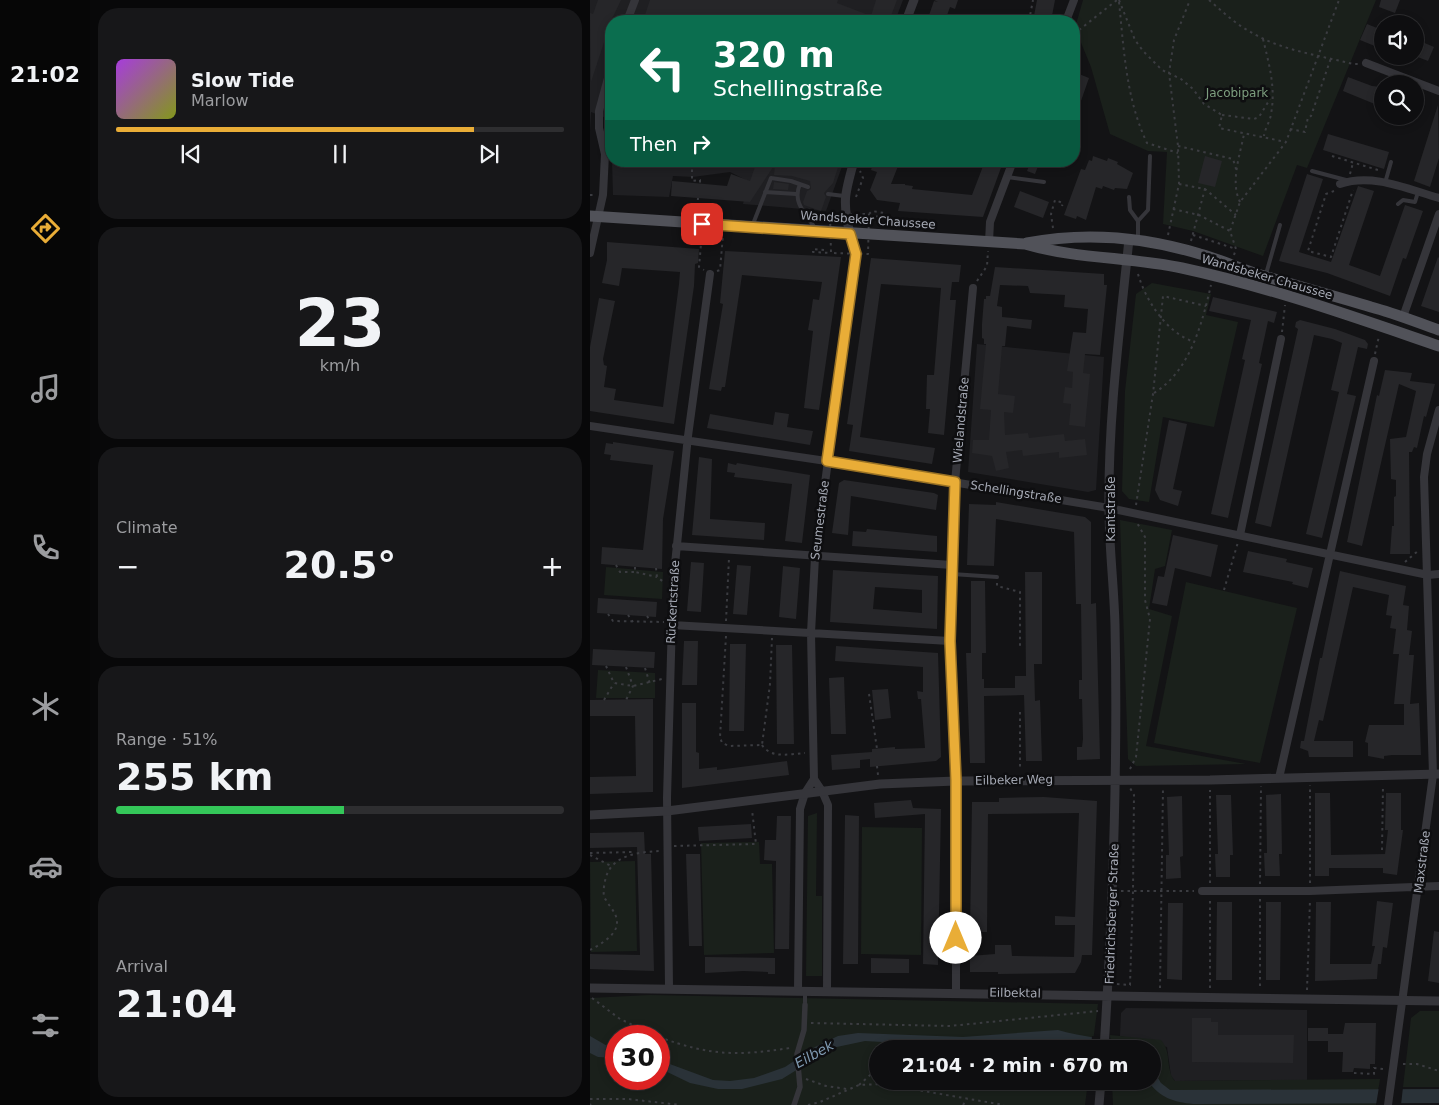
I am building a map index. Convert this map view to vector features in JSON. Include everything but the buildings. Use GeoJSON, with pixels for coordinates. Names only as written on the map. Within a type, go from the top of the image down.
{"type":"FeatureCollection","features":[{"type":"Feature","properties":{"kind":"main road","name":"Wandsbeker Chaussee"},"geometry":{"type":"LineString","coordinates":[[595,216],[1025,244],[1054,253],[1127,259],[1212,276],[1286,296],[1439,346]]}},
{"type":"Feature","properties":{"kind":"main road","name":"Wandsbeker Chaussee"},"geometry":{"type":"LineString","coordinates":[[1025,244],[1055,238],[1134,240],[1166,245],[1188,250],[1439,330]]}},
{"type":"Feature","properties":{"kind":"street"},"geometry":{"type":"LineString","coordinates":[[629,15],[635,0]]}},
{"type":"Feature","properties":{"kind":"street"},"geometry":{"type":"LineString","coordinates":[[908,15],[914,0]]}},
{"type":"Feature","properties":{"kind":"street"},"geometry":{"type":"LineString","coordinates":[[1068,15],[1074,0]]}},
{"type":"Feature","properties":{"kind":"street"},"geometry":{"type":"LineString","coordinates":[[1366,63],[1439,91]]}},
{"type":"Feature","properties":{"kind":"street"},"geometry":{"type":"LineString","coordinates":[[590,253],[605,154],[599,128],[599,111],[605,89]]}},
{"type":"Feature","properties":{"kind":"street"},"geometry":{"type":"LineString","coordinates":[[850,234],[844,207],[844,196],[852,167]]}},
{"type":"Feature","properties":{"kind":"street"},"geometry":{"type":"LineString","coordinates":[[989,242],[990,222],[1011,167]]}},
{"type":"Feature","properties":{"kind":"street"},"geometry":{"type":"LineString","coordinates":[[1340,184],[1352,180],[1385,183],[1439,198]]}},
{"type":"Feature","properties":{"kind":"street"},"geometry":{"type":"LineString","coordinates":[[1403,317],[1439,214]]}},
{"type":"Feature","properties":{"kind":"street","name":"Seumestraße"},"geometry":{"type":"LineString","coordinates":[[814,779],[811,633],[815,557],[856,254],[850,234]]}},
{"type":"Feature","properties":{"kind":"street","name":"Kantstraße"},"geometry":{"type":"LineString","coordinates":[[1116,779],[1115,624],[1109,508],[1114,391],[1127,259],[1134,240]]}},
{"type":"Feature","properties":{"kind":"street","name":"Rückertstraße"},"geometry":{"type":"LineString","coordinates":[[669,988],[667,811],[669,677],[673,584],[688,440],[710,274]]}},
{"type":"Feature","properties":{"kind":"street","name":"Wielandstraße"},"geometry":{"type":"LineString","coordinates":[[956,992],[956,780],[950,641],[955,482],[973,288]]}},
{"type":"Feature","properties":{"kind":"street"},"geometry":{"type":"LineString","coordinates":[[1240,536],[1281,339]]}},
{"type":"Feature","properties":{"kind":"street"},"geometry":{"type":"LineString","coordinates":[[1279,778],[1374,361]]}},
{"type":"Feature","properties":{"kind":"street","name":"Maxstraße"},"geometry":{"type":"LineString","coordinates":[[1388,1105],[1404,1000],[1418,886],[1436,774],[1424,477],[1427,454],[1439,410]]}},
{"type":"Feature","properties":{"kind":"street","name":"Schellingstraße"},"geometry":{"type":"LineString","coordinates":[[590,426],[827,461],[1109,508],[1428,575],[1439,574]]}},
{"type":"Feature","properties":{"kind":"street"},"geometry":{"type":"LineString","coordinates":[[676,546],[952,569]]}},
{"type":"Feature","properties":{"kind":"street"},"geometry":{"type":"LineString","coordinates":[[672,623],[726,628],[950,641]]}},
{"type":"Feature","properties":{"kind":"street","name":"Eilbeker Weg"},"geometry":{"type":"LineString","coordinates":[[590,814],[667,811],[822,790],[880,784],[956,780],[1261,779],[1383,774],[1436,774]]}},
{"type":"Feature","properties":{"kind":"street"},"geometry":{"type":"LineString","coordinates":[[802,989],[800,809],[814,779],[822,790],[828,805],[827,990]]}},
{"type":"Feature","properties":{"kind":"street","name":"Friedrichsberger Straße"},"geometry":{"type":"LineString","coordinates":[[1105,1040],[1108,1010],[1114,890],[1116,779]]}},
{"type":"Feature","properties":{"kind":"street"},"geometry":{"type":"LineString","coordinates":[[1202,891],[1310,891],[1439,886]]}},
{"type":"Feature","properties":{"kind":"street","name":"Eilbektal"},"geometry":{"type":"LineString","coordinates":[[590,988],[802,989],[1439,1001]]}},
{"type":"Feature","properties":{"kind":"street"},"geometry":{"type":"LineString","coordinates":[[794,1105],[800,1087],[797,1051],[804,1023],[805,1005]]}},
{"type":"Feature","properties":{"kind":"street"},"geometry":{"type":"LineString","coordinates":[[1099,1105],[1100,1090]]}},
{"type":"Feature","properties":{"kind":"lane"},"geometry":{"type":"LineString","coordinates":[[1134,240],[1138,221],[1148,210],[1150,156]]}},
{"type":"Feature","properties":{"kind":"lane"},"geometry":{"type":"LineString","coordinates":[[1385,183],[1391,162]]}},
{"type":"Feature","properties":{"kind":"lane"},"geometry":{"type":"LineString","coordinates":[[1312,171],[1352,180]]}},
{"type":"Feature","properties":{"kind":"lane"},"geometry":{"type":"LineString","coordinates":[[1007,177],[1044,182]]}},
{"type":"Feature","properties":{"kind":"lane"},"geometry":{"type":"LineString","coordinates":[[752,227],[771,178],[791,181],[808,187]]}},
{"type":"Feature","properties":{"kind":"lane"},"geometry":{"type":"LineString","coordinates":[[800,184],[796,194],[798,203],[818,231]]}},
{"type":"Feature","properties":{"kind":"lane"},"geometry":{"type":"LineString","coordinates":[[765,192],[796,194]]}},
{"type":"Feature","properties":{"kind":"lane"},"geometry":{"type":"LineString","coordinates":[[1398,204],[1403,200],[1415,202],[1418,192]]}},
{"type":"Feature","properties":{"kind":"lane"},"geometry":{"type":"LineString","coordinates":[[828,194],[844,196]]}},
{"type":"Feature","properties":{"kind":"lane"},"geometry":{"type":"LineString","coordinates":[[1129,196],[1130,210],[1138,221]]}},
{"type":"Feature","properties":{"kind":"lane"},"geometry":{"type":"LineString","coordinates":[[1265,276],[1280,225]]}},
{"type":"Feature","properties":{"kind":"lane"},"geometry":{"type":"LineString","coordinates":[[952,569],[997,577]]}},
{"type":"Feature","properties":{"kind":"lane"},"geometry":{"type":"LineString","coordinates":[[802,989],[805,1005]]}},
{"type":"Feature","properties":{"kind":"path"},"geometry":{"type":"LineString","coordinates":[[1030,15],[1033,0]]}},
{"type":"Feature","properties":{"kind":"path"},"geometry":{"type":"LineString","coordinates":[[1080,29],[1118,0]]}},
{"type":"Feature","properties":{"kind":"path"},"geometry":{"type":"LineString","coordinates":[[1118,0],[1135,40],[1162,70],[1181,79],[1194,89],[1204,104],[1222,115],[1254,119],[1259,117],[1272,97]]}},
{"type":"Feature","properties":{"kind":"path"},"geometry":{"type":"LineString","coordinates":[[1118,0],[1125,65],[1136,120],[1147,143],[1178,153]]}},
{"type":"Feature","properties":{"kind":"path"},"geometry":{"type":"LineString","coordinates":[[1166,245],[1179,184],[1178,146],[1169,74],[1174,40],[1190,0]]}},
{"type":"Feature","properties":{"kind":"path"},"geometry":{"type":"LineString","coordinates":[[1209,0],[1238,24],[1263,39],[1352,64],[1366,63]]}},
{"type":"Feature","properties":{"kind":"path"},"geometry":{"type":"LineString","coordinates":[[1192,235],[1236,249],[1230,231],[1240,202],[1286,142],[1339,0]]}},
{"type":"Feature","properties":{"kind":"path"},"geometry":{"type":"LineString","coordinates":[[1263,39],[1273,76],[1271,115],[1265,128],[1264,137]]}},
{"type":"Feature","properties":{"kind":"path"},"geometry":{"type":"LineString","coordinates":[[1290,129],[1305,132],[1308,118],[1312,116],[1331,58]]}},
{"type":"Feature","properties":{"kind":"path"},"geometry":{"type":"LineString","coordinates":[[1222,115],[1219,128],[1286,142]]}},
{"type":"Feature","properties":{"kind":"path"},"geometry":{"type":"LineString","coordinates":[[1240,202],[1236,194],[1237,170],[1244,133]]}},
{"type":"Feature","properties":{"kind":"path"},"geometry":{"type":"LineString","coordinates":[[1178,146],[1233,159],[1237,170]]}},
{"type":"Feature","properties":{"kind":"path"},"geometry":{"type":"LineString","coordinates":[[1332,156],[1388,173]]}},
{"type":"Feature","properties":{"kind":"path"},"geometry":{"type":"LineString","coordinates":[[692,167],[692,181],[700,180],[700,183]]}},
{"type":"Feature","properties":{"kind":"path"},"geometry":{"type":"LineString","coordinates":[[856,197],[863,178]]}},
{"type":"Feature","properties":{"kind":"path"},"geometry":{"type":"LineString","coordinates":[[1340,184],[1332,192],[1326,194],[1308,251],[1331,257],[1352,180]]}},
{"type":"Feature","properties":{"kind":"path"},"geometry":{"type":"LineString","coordinates":[[1179,184],[1205,189],[1236,215]]}},
{"type":"Feature","properties":{"kind":"path"},"geometry":{"type":"LineString","coordinates":[[1188,250],[1206,185]]}},
{"type":"Feature","properties":{"kind":"path"},"geometry":{"type":"LineString","coordinates":[[698,198],[699,267],[710,274],[720,270],[724,225]]}},
{"type":"Feature","properties":{"kind":"path"},"geometry":{"type":"LineString","coordinates":[[1055,238],[1052,214],[1055,200],[1063,203],[1062,206]]}},
{"type":"Feature","properties":{"kind":"path"},"geometry":{"type":"LineString","coordinates":[[1173,209],[1199,215],[1230,231]]}},
{"type":"Feature","properties":{"kind":"path"},"geometry":{"type":"LineString","coordinates":[[860,214],[869,216],[884,217],[884,213],[872,211],[869,216]]}},
{"type":"Feature","properties":{"kind":"path"},"geometry":{"type":"LineString","coordinates":[[973,288],[987,266],[989,242]]}},
{"type":"Feature","properties":{"kind":"path"},"geometry":{"type":"LineString","coordinates":[[831,248],[831,253]]}},
{"type":"Feature","properties":{"kind":"path"},"geometry":{"type":"LineString","coordinates":[[824,250],[813,249],[813,252],[845,253]]}},
{"type":"Feature","properties":{"kind":"path"},"geometry":{"type":"LineString","coordinates":[[862,254],[868,254],[868,250]]}},
{"type":"Feature","properties":{"kind":"path"},"geometry":{"type":"LineString","coordinates":[[1138,274],[1142,288],[1161,317],[1179,335],[1194,342]]}},
{"type":"Feature","properties":{"kind":"path"},"geometry":{"type":"LineString","coordinates":[[1153,394],[1174,378],[1194,342],[1206,306],[1212,276]]}},
{"type":"Feature","properties":{"kind":"path"},"geometry":{"type":"LineString","coordinates":[[1130,770],[1136,757],[1150,620],[1145,600],[1145,537],[1135,520],[1135,513],[1153,394],[1163,296],[1206,306]]}},
{"type":"Feature","properties":{"kind":"path"},"geometry":{"type":"LineString","coordinates":[[1281,339],[1286,296]]}},
{"type":"Feature","properties":{"kind":"path"},"geometry":{"type":"LineString","coordinates":[[1374,361],[1382,326]]}},
{"type":"Feature","properties":{"kind":"path"},"geometry":{"type":"LineString","coordinates":[[1224,590],[1240,536]]}},
{"type":"Feature","properties":{"kind":"path"},"geometry":{"type":"LineString","coordinates":[[1397,568],[1426,544]]}},
{"type":"Feature","properties":{"kind":"path"},"geometry":{"type":"LineString","coordinates":[[729,551],[720,737],[722,743],[729,746],[762,745]]}},
{"type":"Feature","properties":{"kind":"path"},"geometry":{"type":"LineString","coordinates":[[616,565],[620,572],[635,572],[657,577],[663,583],[673,584]]}},
{"type":"Feature","properties":{"kind":"path"},"geometry":{"type":"LineString","coordinates":[[635,567],[635,572]]}},
{"type":"Feature","properties":{"kind":"path"},"geometry":{"type":"LineString","coordinates":[[656,568],[657,577]]}},
{"type":"Feature","properties":{"kind":"path"},"geometry":{"type":"LineString","coordinates":[[997,577],[998,586],[1020,592],[1020,647]]}},
{"type":"Feature","properties":{"kind":"path"},"geometry":{"type":"LineString","coordinates":[[608,614],[613,621],[672,623]]}},
{"type":"Feature","properties":{"kind":"path"},"geometry":{"type":"LineString","coordinates":[[628,615],[633,622]]}},
{"type":"Feature","properties":{"kind":"path"},"geometry":{"type":"LineString","coordinates":[[646,616],[651,622]]}},
{"type":"Feature","properties":{"kind":"path"},"geometry":{"type":"LineString","coordinates":[[773,631],[770,684],[762,745],[766,752],[774,754],[813,753]]}},
{"type":"Feature","properties":{"kind":"path"},"geometry":{"type":"LineString","coordinates":[[606,666],[614,683]]}},
{"type":"Feature","properties":{"kind":"path"},"geometry":{"type":"LineString","coordinates":[[626,667],[633,686],[626,700]]}},
{"type":"Feature","properties":{"kind":"path"},"geometry":{"type":"LineString","coordinates":[[645,668],[650,684]]}},
{"type":"Feature","properties":{"kind":"path"},"geometry":{"type":"LineString","coordinates":[[614,683],[633,686],[650,684],[669,677]]}},
{"type":"Feature","properties":{"kind":"path"},"geometry":{"type":"LineString","coordinates":[[604,700],[614,683]]}},
{"type":"Feature","properties":{"kind":"path"},"geometry":{"type":"LineString","coordinates":[[868,694],[876,749]]}},
{"type":"Feature","properties":{"kind":"path"},"geometry":{"type":"LineString","coordinates":[[1020,712],[1020,768]]}},
{"type":"Feature","properties":{"kind":"path"},"geometry":{"type":"LineString","coordinates":[[1382,850],[1383,774]]}},
{"type":"Feature","properties":{"kind":"path"},"geometry":{"type":"LineString","coordinates":[[1260,887],[1261,779]]}},
{"type":"Feature","properties":{"kind":"path"},"geometry":{"type":"LineString","coordinates":[[1160,997],[1163,780]]}},
{"type":"Feature","properties":{"kind":"path"},"geometry":{"type":"LineString","coordinates":[[1109,983],[1130,985],[1134,794],[1129,786]]}},
{"type":"Feature","properties":{"kind":"path"},"geometry":{"type":"LineString","coordinates":[[590,854],[756,844],[752,810]]}},
{"type":"Feature","properties":{"kind":"path"},"geometry":{"type":"LineString","coordinates":[[590,950],[610,937],[616,927],[616,918],[612,907],[605,899],[603,888],[607,873],[611,866],[634,852]]}},
{"type":"Feature","properties":{"kind":"path"},"geometry":{"type":"LineString","coordinates":[[590,854],[611,866]]}},
{"type":"Feature","properties":{"kind":"path"},"geometry":{"type":"LineString","coordinates":[[1114,890],[1202,891]]}},
{"type":"Feature","properties":{"kind":"path"},"geometry":{"type":"LineString","coordinates":[[1260,896],[1260,998]]}},
{"type":"Feature","properties":{"kind":"path"},"geometry":{"type":"LineString","coordinates":[[590,997],[620,1019],[632,1025]]}},
{"type":"Feature","properties":{"kind":"path"},"geometry":{"type":"LineString","coordinates":[[804,1023],[890,1023],[950,1026],[1108,1010]]}},
{"type":"Feature","properties":{"kind":"path"},"geometry":{"type":"LineString","coordinates":[[670,1041],[718,1054],[738,1055],[797,1051]]}},
{"type":"Feature","properties":{"kind":"path"},"geometry":{"type":"LineString","coordinates":[[1354,1073],[1374,1074],[1374,1068],[1417,1064],[1439,1071]]}},
{"type":"Feature","properties":{"kind":"path"},"geometry":{"type":"LineString","coordinates":[[800,1077],[826,1086],[847,1089]]}},
{"type":"Feature","properties":{"kind":"path"},"geometry":{"type":"LineString","coordinates":[[859,1086],[869,1077]]}},
{"type":"Feature","properties":{"kind":"path"},"geometry":{"type":"LineString","coordinates":[[808,1105],[820,1102],[847,1089],[883,1084],[1004,1105]]}},
{"type":"Feature","properties":{"kind":"path"},"geometry":{"type":"LineString","coordinates":[[590,1100],[628,1099],[680,1105]]}},
{"type":"Feature","properties":{"kind":"path"},"geometry":{"type":"LineString","coordinates":[[963,1105],[967,1099]]}},
{"type":"Feature","properties":{"kind":"shaded area"},"geometry":{"type":"Polygon","coordinates":[[[590,0],[903,0],[897,15],[605,15],[605,118],[591,112],[590,131],[590,0]]]}},
{"type":"Feature","properties":{"kind":"shaded area"},"geometry":{"type":"Polygon","coordinates":[[[612,167],[842,167],[826,211],[743,204],[748,181],[730,172],[693,177],[673,176],[669,197],[613,195],[612,167]]]}},
{"type":"Feature","properties":{"kind":"shaded area"},"geometry":{"type":"Polygon","coordinates":[[[977,344],[1104,357],[1096,490],[1088,492],[968,472],[977,344]]]}},
{"type":"Feature","properties":{"kind":"shaded area"},"geometry":{"type":"Polygon","coordinates":[[[1126,1008],[1307,1010],[1307,1080],[1175,1081],[1171,1076],[1167,1047],[1161,1046],[1161,1040],[1137,1040],[1120,1036],[1121,1013],[1126,1008]]]}},
{"type":"Feature","properties":{"kind":"green space","name":"Jacobipark"},"geometry":{"type":"Polygon","coordinates":[[[1083,0],[1376,0],[1307,168],[1297,165],[1263,256],[1193,231],[1163,224],[1167,152],[1148,151],[1110,134],[1091,67],[1080,40],[1079,15],[1083,0]]]}},
{"type":"Feature","properties":{"kind":"green space"},"geometry":{"type":"Polygon","coordinates":[[[1152,283],[1211,294],[1206,315],[1238,322],[1214,427],[1163,417],[1149,502],[1129,499],[1122,491],[1125,391],[1136,294],[1152,283]]]}},
{"type":"Feature","properties":{"kind":"green space"},"geometry":{"type":"Polygon","coordinates":[[[1120,520],[1172,530],[1165,566],[1155,569],[1149,609],[1172,616],[1146,746],[1246,764],[1136,766],[1128,759],[1120,520]]]}},
{"type":"Feature","properties":{"kind":"green space"},"geometry":{"type":"Polygon","coordinates":[[[606,567],[663,572],[662,599],[604,595],[606,567]]]}},
{"type":"Feature","properties":{"kind":"green space"},"geometry":{"type":"Polygon","coordinates":[[[1186,582],[1297,608],[1260,763],[1154,743],[1186,582]]]}},
{"type":"Feature","properties":{"kind":"green space"},"geometry":{"type":"Polygon","coordinates":[[[598,670],[655,673],[655,698],[596,698],[598,670]]]}},
{"type":"Feature","properties":{"kind":"green space"},"geometry":{"type":"Polygon","coordinates":[[[817,813],[816,896],[822,896],[822,976],[806,976],[808,816],[817,813]]]}},
{"type":"Feature","properties":{"kind":"green space"},"geometry":{"type":"Polygon","coordinates":[[[862,827],[922,828],[921,955],[861,954],[862,827]]]}},
{"type":"Feature","properties":{"kind":"green space"},"geometry":{"type":"Polygon","coordinates":[[[759,842],[760,864],[772,864],[774,953],[704,955],[701,843],[759,842]]]}},
{"type":"Feature","properties":{"kind":"green space"},"geometry":{"type":"Polygon","coordinates":[[[635,861],[637,951],[591,952],[590,862],[635,861]]]}},
{"type":"Feature","properties":{"kind":"green space"},"geometry":{"type":"Polygon","coordinates":[[[650,995],[1098,1004],[1093,1040],[869,1040],[869,1090],[1087,1090],[1085,1105],[590,1105],[590,998],[650,995]]]}},
{"type":"Feature","properties":{"kind":"green space"},"geometry":{"type":"Polygon","coordinates":[[[1420,1011],[1439,1011],[1439,1087],[1403,1087],[1411,1018],[1420,1011]]]}},
{"type":"Feature","properties":{"kind":"green space"},"geometry":{"type":"Polygon","coordinates":[[[1110,1035],[1161,1040],[1110,1040],[1110,1035]]]}},
{"type":"Feature","properties":{"kind":"green space"},"geometry":{"type":"Polygon","coordinates":[[[1161,1040],[1166,1050],[1170,1071],[1175,1081],[1380,1079],[1376,1105],[1113,1105],[1112,1090],[1161,1090],[1161,1040]]]}},
{"type":"Feature","properties":{"kind":"water","name":"Eilbek"},"geometry":{"type":"Polygon","coordinates":[[[1058,1030],[1106,1040],[869,1040],[832,1048],[782,1079],[742,1089],[718,1089],[690,1083],[670,1073],[670,1064],[713,1080],[730,1081],[754,1078],[785,1067],[815,1047],[838,1036],[858,1033],[963,1037],[1058,1030]]]}},
{"type":"Feature","properties":{"kind":"water"},"geometry":{"type":"Polygon","coordinates":[[[590,1036],[605,1045],[605,1057],[598,1057],[590,1053],[590,1036]]]}},
{"type":"Feature","properties":{"kind":"water"},"geometry":{"type":"Polygon","coordinates":[[[1161,1083],[1170,1090],[1439,1089],[1439,1103],[1193,1104],[1168,1098],[1157,1091],[1161,1090],[1161,1083]]]}},
{"type":"Feature","properties":{"kind":"pier"},"geometry":{"type":"Polygon","coordinates":[[[1092,1036],[1118,1040],[1092,1040],[1092,1036]]]}},
{"type":"Feature","properties":{"kind":"pier"},"geometry":{"type":"Polygon","coordinates":[[[1379,1087],[1403,1087],[1401,1105],[1376,1105],[1379,1087]]]}},
{"type":"Feature","properties":{"kind":"route"},"geometry":{"type":"LineString","coordinates":[[702,224],[850,234],[856,254],[827,461],[955,482],[950,641],[956,780],[956,938]]}}]}
